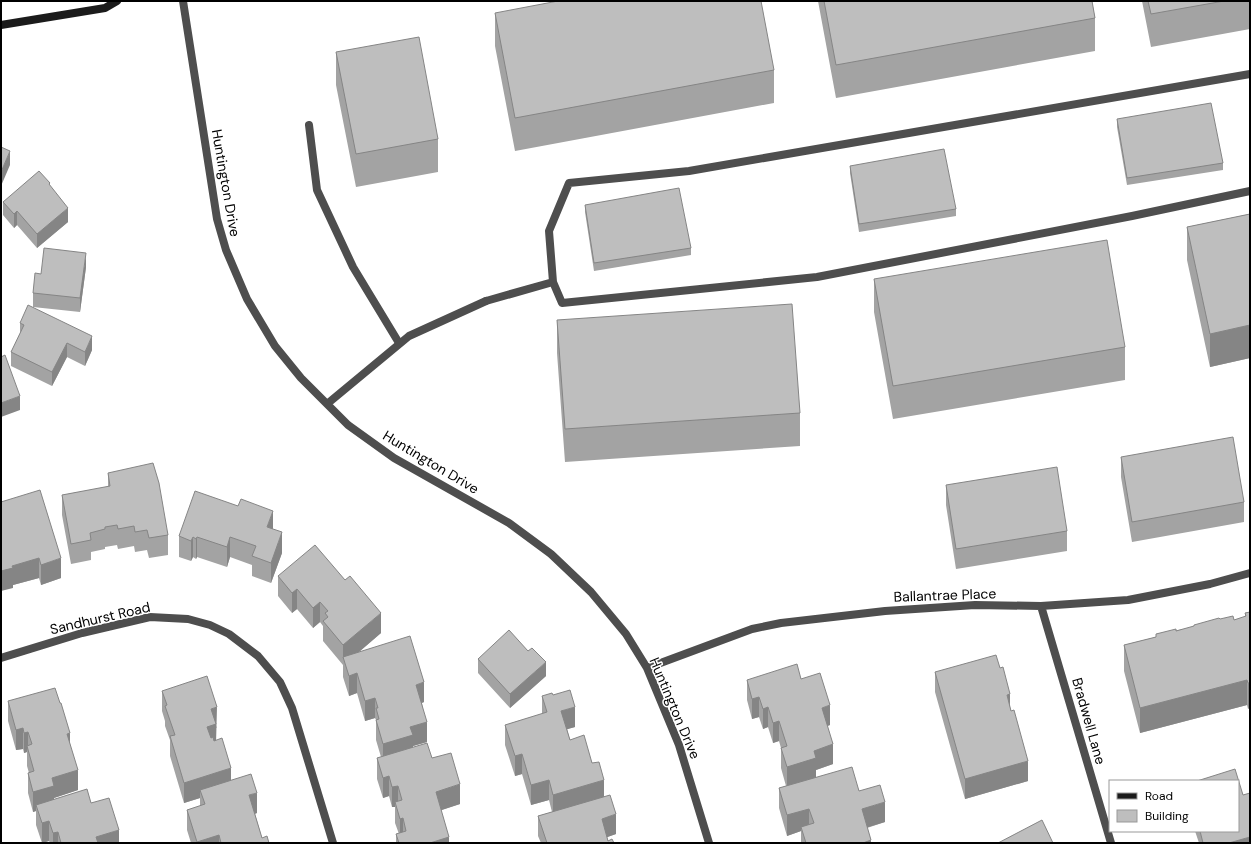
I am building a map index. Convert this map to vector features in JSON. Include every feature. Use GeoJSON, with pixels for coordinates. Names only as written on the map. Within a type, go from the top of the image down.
{"type":"FeatureCollection","features":[{"type":"Feature","properties":{"kind":"main road"},"geometry":{"type":"LineString","coordinates":[[1,25],[105,8],[117,1]]}},
{"type":"Feature","properties":{"kind":"street","name":"Huntington Drive"},"geometry":{"type":"LineString","coordinates":[[183,1],[217,219],[226,250],[247,299],[275,346],[301,378],[348,425],[394,458],[509,523],[551,554],[591,592],[626,634],[647,668],[679,745],[709,843]]}},
{"type":"Feature","properties":{"kind":"street"},"geometry":{"type":"LineString","coordinates":[[1250,74],[689,171],[570,183],[549,231],[554,282],[562,303],[817,277],[1132,216],[1250,191]]}},
{"type":"Feature","properties":{"kind":"street"},"geometry":{"type":"LineString","coordinates":[[309,125],[316,190],[353,267],[400,344]]}},
{"type":"Feature","properties":{"kind":"street"},"geometry":{"type":"LineString","coordinates":[[327,404],[409,336],[486,301],[554,282]]}},
{"type":"Feature","properties":{"kind":"street","name":"Ballantrae Place"},"geometry":{"type":"LineString","coordinates":[[647,668],[752,629],[781,623],[892,610],[974,605],[1041,606],[1128,600],[1210,584],[1250,573]]}},
{"type":"Feature","properties":{"kind":"street","name":"Bradwell Lane"},"geometry":{"type":"LineString","coordinates":[[1041,606],[1111,843]]}},
{"type":"Feature","properties":{"kind":"street","name":"Sandhurst Road"},"geometry":{"type":"LineString","coordinates":[[1,658],[82,633],[150,617],[188,619],[210,625],[229,634],[258,656],[280,682],[292,708],[333,843]]}},
{"type":"Feature","properties":{"kind":"building"},"geometry":{"type":"Polygon","coordinates":[[[558,1],[761,1],[774,70],[515,118],[495,13],[558,1]]]}},
{"type":"Feature","properties":{"kind":"building"},"geometry":{"type":"Polygon","coordinates":[[[824,1],[1092,1],[1095,18],[836,65],[824,1]]]}},
{"type":"Feature","properties":{"kind":"building"},"geometry":{"type":"Polygon","coordinates":[[[1148,1],[1224,1],[1151,14],[1148,1]]]}},
{"type":"Feature","properties":{"kind":"building"},"geometry":{"type":"Polygon","coordinates":[[[419,37],[438,139],[356,154],[336,52],[419,37]]]}},
{"type":"Feature","properties":{"kind":"building"},"geometry":{"type":"Polygon","coordinates":[[[1211,103],[1223,163],[1127,178],[1117,119],[1211,103]]]}},
{"type":"Feature","properties":{"kind":"building"},"geometry":{"type":"Polygon","coordinates":[[[1,147],[10,151],[1,172],[1,147]]]}},
{"type":"Feature","properties":{"kind":"building"},"geometry":{"type":"Polygon","coordinates":[[[944,149],[956,209],[859,224],[850,166],[944,149]]]}},
{"type":"Feature","properties":{"kind":"building"},"geometry":{"type":"Polygon","coordinates":[[[39,171],[50,183],[49,184],[68,208],[37,234],[17,211],[14,214],[3,202],[39,171]]]}},
{"type":"Feature","properties":{"kind":"building"},"geometry":{"type":"Polygon","coordinates":[[[679,188],[691,248],[594,263],[585,205],[679,188]]]}},
{"type":"Feature","properties":{"kind":"building"},"geometry":{"type":"Polygon","coordinates":[[[1250,214],[1250,325],[1210,334],[1187,227],[1250,214]]]}},
{"type":"Feature","properties":{"kind":"building"},"geometry":{"type":"Polygon","coordinates":[[[1107,240],[1125,347],[893,386],[874,279],[1107,240]]]}},
{"type":"Feature","properties":{"kind":"building"},"geometry":{"type":"Polygon","coordinates":[[[44,248],[86,253],[80,298],[33,293],[35,273],[41,274],[44,248]]]}},
{"type":"Feature","properties":{"kind":"building"},"geometry":{"type":"Polygon","coordinates":[[[792,304],[800,413],[565,429],[557,320],[792,304]]]}},
{"type":"Feature","properties":{"kind":"building"},"geometry":{"type":"Polygon","coordinates":[[[28,305],[92,336],[85,352],[67,343],[52,372],[11,352],[24,325],[20,323],[28,305]]]}},
{"type":"Feature","properties":{"kind":"building"},"geometry":{"type":"Polygon","coordinates":[[[5,355],[20,396],[1,403],[1,357],[5,355]]]}},
{"type":"Feature","properties":{"kind":"building"},"geometry":{"type":"Polygon","coordinates":[[[1233,437],[1244,502],[1132,522],[1121,457],[1233,437]]]}},
{"type":"Feature","properties":{"kind":"building"},"geometry":{"type":"Polygon","coordinates":[[[153,463],[159,483],[168,535],[149,538],[147,530],[135,532],[134,526],[118,529],[117,525],[105,527],[105,529],[90,533],[91,540],[71,544],[62,495],[110,486],[108,473],[153,463]]]}},
{"type":"Feature","properties":{"kind":"building"},"geometry":{"type":"Polygon","coordinates":[[[1057,467],[1067,531],[956,549],[946,485],[1057,467]]]}},
{"type":"Feature","properties":{"kind":"building"},"geometry":{"type":"Polygon","coordinates":[[[40,490],[61,558],[41,565],[39,558],[1,571],[1,502],[40,490]]]}},
{"type":"Feature","properties":{"kind":"building"},"geometry":{"type":"Polygon","coordinates":[[[195,491],[238,506],[241,499],[273,511],[267,527],[282,532],[271,563],[252,556],[256,546],[230,537],[227,547],[197,537],[196,539],[193,537],[191,541],[179,536],[195,491]]]}},
{"type":"Feature","properties":{"kind":"building"},"geometry":{"type":"Polygon","coordinates":[[[315,545],[345,580],[350,576],[381,613],[343,645],[323,621],[328,617],[325,613],[328,611],[320,602],[313,608],[297,589],[292,593],[278,576],[315,545]]]}},
{"type":"Feature","properties":{"kind":"building"},"geometry":{"type":"Polygon","coordinates":[[[1250,612],[1250,683],[1248,683],[1247,680],[1140,708],[1124,645],[1156,637],[1156,634],[1176,629],[1176,631],[1219,618],[1233,616],[1234,620],[1246,616],[1245,613],[1250,612]]]}},
{"type":"Feature","properties":{"kind":"building"},"geometry":{"type":"Polygon","coordinates":[[[509,630],[528,651],[532,648],[546,662],[510,694],[478,659],[509,630]]]}},
{"type":"Feature","properties":{"kind":"building"},"geometry":{"type":"Polygon","coordinates":[[[410,636],[424,682],[416,685],[427,722],[410,727],[413,735],[383,744],[376,720],[379,719],[375,698],[365,701],[357,673],[349,676],[343,657],[410,636]]]}},
{"type":"Feature","properties":{"kind":"building"},"geometry":{"type":"Polygon","coordinates":[[[996,655],[1000,668],[1003,667],[1010,694],[1007,695],[1011,711],[1014,710],[1028,761],[965,779],[935,672],[996,655]]]}},
{"type":"Feature","properties":{"kind":"building"},"geometry":{"type":"Polygon","coordinates":[[[797,664],[801,679],[820,673],[830,705],[822,708],[833,744],[814,751],[816,758],[787,767],[781,748],[787,746],[779,721],[773,723],[768,707],[763,709],[759,697],[752,699],[747,680],[797,664]]]}},
{"type":"Feature","properties":{"kind":"building"},"geometry":{"type":"Polygon","coordinates":[[[207,676],[217,707],[211,709],[216,724],[207,727],[211,738],[213,737],[214,741],[222,738],[231,768],[184,783],[170,736],[175,735],[165,706],[167,705],[162,691],[207,676]]]}},
{"type":"Feature","properties":{"kind":"building"},"geometry":{"type":"Polygon","coordinates":[[[55,688],[70,733],[67,734],[78,770],[52,778],[54,786],[33,792],[28,773],[34,771],[27,746],[32,744],[28,732],[24,733],[23,728],[16,730],[8,701],[55,688]]]}},
{"type":"Feature","properties":{"kind":"building"},"geometry":{"type":"Polygon","coordinates":[[[570,690],[575,707],[561,711],[570,740],[584,735],[592,763],[599,762],[604,780],[553,795],[549,780],[531,785],[522,754],[515,756],[505,725],[547,712],[542,696],[552,693],[553,695],[570,690]]]}},
{"type":"Feature","properties":{"kind":"building"},"geometry":{"type":"Polygon","coordinates":[[[427,743],[432,758],[451,753],[460,784],[436,792],[449,837],[430,843],[399,843],[396,834],[406,831],[403,818],[400,819],[395,802],[402,800],[398,786],[392,787],[389,776],[383,778],[377,758],[427,743]]]}},
{"type":"Feature","properties":{"kind":"building"},"geometry":{"type":"Polygon","coordinates":[[[852,767],[859,791],[880,785],[885,802],[862,809],[871,840],[863,843],[806,843],[801,827],[814,823],[809,809],[787,815],[779,788],[852,767]]]}},
{"type":"Feature","properties":{"kind":"building"},"geometry":{"type":"Polygon","coordinates":[[[1235,769],[1238,780],[1200,780],[1235,769]]]}},
{"type":"Feature","properties":{"kind":"building"},"geometry":{"type":"Polygon","coordinates":[[[251,774],[257,793],[249,795],[262,838],[267,836],[269,843],[221,843],[219,835],[197,842],[187,810],[205,804],[200,790],[251,774]]]}},
{"type":"Feature","properties":{"kind":"building"},"geometry":{"type":"Polygon","coordinates":[[[1239,782],[1243,795],[1250,793],[1250,837],[1229,843],[1203,843],[1200,832],[1239,832],[1239,782]]]}},
{"type":"Feature","properties":{"kind":"building"},"geometry":{"type":"Polygon","coordinates":[[[87,789],[91,803],[109,798],[119,830],[96,837],[98,843],[61,843],[58,832],[53,833],[49,821],[42,823],[36,805],[87,789]]]}},
{"type":"Feature","properties":{"kind":"building"},"geometry":{"type":"Polygon","coordinates":[[[610,795],[616,814],[602,819],[608,841],[612,839],[614,843],[547,843],[538,816],[610,795]]]}},
{"type":"Feature","properties":{"kind":"building"},"geometry":{"type":"Polygon","coordinates":[[[1042,820],[1053,843],[998,843],[1042,820]]]}}]}
